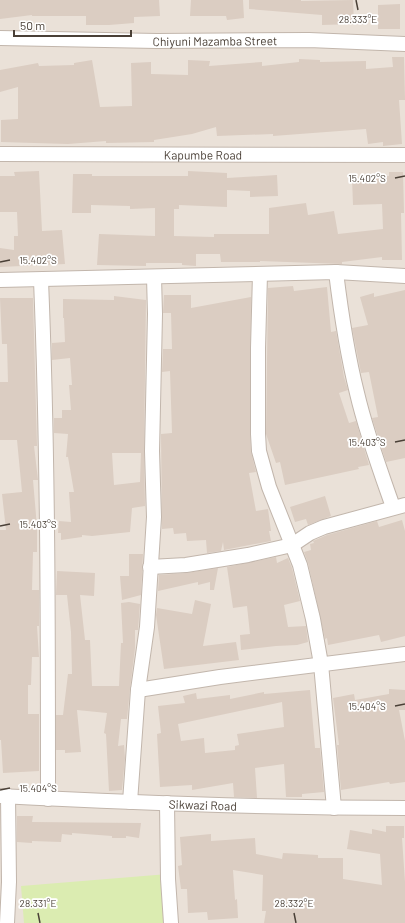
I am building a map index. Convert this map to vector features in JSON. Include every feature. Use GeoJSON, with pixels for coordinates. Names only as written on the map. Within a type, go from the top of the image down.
{"type":"FeatureCollection","features":[{"type":"Feature","properties":{"kind":"street","name":"Chiyuni Mazamba Street"},"geometry":{"type":"LineString","coordinates":[[0,38],[157,41],[309,40],[405,44]]}},
{"type":"Feature","properties":{"kind":"street","name":"Kapumbe Road"},"geometry":{"type":"LineString","coordinates":[[0,154],[405,155]]}},
{"type":"Feature","properties":{"kind":"street"},"geometry":{"type":"LineString","coordinates":[[150,568],[186,565],[248,555],[292,545],[310,533],[324,527],[399,506],[376,459],[357,395],[346,340],[336,272]]}},
{"type":"Feature","properties":{"kind":"street"},"geometry":{"type":"LineString","coordinates":[[0,280],[336,272],[405,276]]}},
{"type":"Feature","properties":{"kind":"street"},"geometry":{"type":"LineString","coordinates":[[260,274],[258,348],[259,451],[269,487],[292,545],[304,581],[322,664],[334,808]]}},
{"type":"Feature","properties":{"kind":"street"},"geometry":{"type":"LineString","coordinates":[[130,802],[138,690],[146,627],[154,517],[152,451],[155,314],[154,277]]}},
{"type":"Feature","properties":{"kind":"street"},"geometry":{"type":"LineString","coordinates":[[42,280],[47,477],[48,799]]}},
{"type":"Feature","properties":{"kind":"street"},"geometry":{"type":"LineString","coordinates":[[138,690],[220,676],[405,654]]}},
{"type":"Feature","properties":{"kind":"street"},"geometry":{"type":"LineString","coordinates":[[4,796],[4,882],[8,923]]}},
{"type":"Feature","properties":{"kind":"street","name":"Sikwazi Road"},"geometry":{"type":"LineString","coordinates":[[4,796],[130,802],[334,808],[405,808]]}},
{"type":"Feature","properties":{"kind":"street"},"geometry":{"type":"LineString","coordinates":[[167,803],[168,879],[171,923]]}},
{"type":"Feature","properties":{"kind":"shaded area"},"geometry":{"type":"Polygon","coordinates":[[[0,0],[405,0],[405,923],[0,923],[0,0]]]}},
{"type":"Feature","properties":{"kind":"green space"},"geometry":{"type":"Polygon","coordinates":[[[168,874],[173,923],[24,923],[21,886],[168,874]]]}},
{"type":"Feature","properties":{"kind":"building"},"geometry":{"type":"Polygon","coordinates":[[[0,0],[159,0],[160,16],[134,17],[134,23],[109,25],[86,25],[86,16],[32,15],[0,19],[0,0]]]}},
{"type":"Feature","properties":{"kind":"building"},"geometry":{"type":"Polygon","coordinates":[[[191,0],[243,0],[244,18],[227,20],[226,16],[190,16],[191,0]]]}},
{"type":"Feature","properties":{"kind":"building"},"geometry":{"type":"Polygon","coordinates":[[[249,0],[353,0],[354,24],[322,25],[322,15],[249,9],[249,0]]]}},
{"type":"Feature","properties":{"kind":"building"},"geometry":{"type":"Polygon","coordinates":[[[400,4],[400,29],[378,29],[378,5],[400,4]]]}},
{"type":"Feature","properties":{"kind":"building"},"geometry":{"type":"Polygon","coordinates":[[[392,57],[404,57],[405,100],[399,100],[402,144],[383,146],[383,142],[368,144],[366,129],[273,136],[273,134],[217,136],[216,127],[192,134],[154,140],[154,142],[106,143],[106,141],[68,144],[1,142],[1,120],[18,119],[18,87],[0,92],[0,70],[38,63],[39,66],[74,65],[74,63],[92,60],[100,107],[132,106],[131,63],[151,62],[151,74],[188,75],[188,60],[210,61],[209,66],[262,62],[262,66],[299,62],[299,59],[320,60],[320,62],[366,61],[366,69],[393,67],[392,57]]]}},
{"type":"Feature","properties":{"kind":"building"},"geometry":{"type":"Polygon","coordinates":[[[39,171],[42,231],[62,230],[65,264],[0,267],[0,248],[14,250],[14,236],[18,236],[17,212],[0,212],[0,176],[15,176],[14,172],[39,171]]]}},
{"type":"Feature","properties":{"kind":"building"},"geometry":{"type":"Polygon","coordinates":[[[188,171],[227,173],[227,178],[277,175],[278,196],[250,197],[250,191],[227,190],[227,207],[179,205],[179,209],[174,209],[174,236],[214,237],[214,234],[269,234],[269,208],[306,203],[308,215],[334,211],[338,234],[383,229],[382,204],[353,205],[352,178],[389,176],[389,172],[403,172],[404,213],[401,213],[402,260],[382,260],[382,257],[342,262],[342,264],[260,261],[221,262],[220,254],[196,254],[196,266],[182,265],[182,263],[146,263],[146,266],[97,265],[99,234],[155,236],[155,208],[130,209],[130,206],[91,205],[91,213],[72,213],[73,174],[92,174],[92,176],[188,176],[188,171]]]}},
{"type":"Feature","properties":{"kind":"building"},"geometry":{"type":"Polygon","coordinates":[[[293,286],[294,291],[327,287],[331,332],[336,331],[344,377],[348,390],[339,393],[349,423],[356,421],[369,465],[358,467],[359,469],[285,485],[280,462],[276,463],[266,434],[268,288],[293,286]]]}},
{"type":"Feature","properties":{"kind":"building"},"geometry":{"type":"Polygon","coordinates":[[[405,290],[405,458],[386,462],[372,418],[378,417],[369,372],[361,373],[352,328],[368,325],[360,297],[374,293],[374,297],[405,290]]]}},
{"type":"Feature","properties":{"kind":"building"},"geometry":{"type":"Polygon","coordinates":[[[164,295],[191,295],[191,308],[251,297],[250,434],[251,452],[256,472],[249,473],[256,511],[268,509],[271,541],[224,550],[223,542],[221,551],[207,553],[206,540],[187,541],[186,533],[174,534],[173,528],[162,529],[161,434],[172,433],[170,371],[162,372],[163,349],[172,349],[171,313],[163,313],[164,295]]]}},
{"type":"Feature","properties":{"kind":"building"},"geometry":{"type":"Polygon","coordinates":[[[114,296],[146,300],[144,451],[145,506],[132,508],[130,532],[92,536],[82,535],[82,537],[61,540],[61,533],[58,533],[59,521],[71,522],[69,492],[74,492],[68,457],[66,457],[68,434],[54,433],[54,418],[62,418],[62,410],[71,410],[69,385],[72,385],[70,358],[52,360],[52,343],[65,342],[63,299],[114,300],[114,296]],[[112,453],[114,485],[140,482],[141,453],[112,453]]]}},
{"type":"Feature","properties":{"kind":"building"},"geometry":{"type":"Polygon","coordinates":[[[0,298],[33,298],[37,446],[34,446],[38,480],[33,480],[37,527],[37,552],[33,552],[32,590],[39,590],[39,626],[37,626],[39,657],[32,657],[31,685],[28,685],[28,714],[39,714],[39,771],[3,773],[0,740],[0,530],[6,530],[2,494],[22,492],[17,440],[0,440],[0,382],[8,382],[7,344],[2,344],[0,298]]]}},
{"type":"Feature","properties":{"kind":"building"},"geometry":{"type":"Polygon","coordinates":[[[325,496],[331,516],[308,525],[306,519],[295,522],[290,507],[325,496]]]}},
{"type":"Feature","properties":{"kind":"building"},"geometry":{"type":"Polygon","coordinates":[[[402,520],[405,531],[405,636],[381,642],[379,635],[328,645],[327,638],[325,639],[308,563],[304,552],[311,550],[310,544],[314,543],[313,541],[327,535],[377,521],[379,527],[402,520]]]}},
{"type":"Feature","properties":{"kind":"building"},"geometry":{"type":"Polygon","coordinates":[[[129,554],[143,554],[141,595],[122,600],[120,576],[129,576],[129,554]]]}},
{"type":"Feature","properties":{"kind":"building"},"geometry":{"type":"Polygon","coordinates":[[[276,557],[277,563],[288,558],[300,601],[284,605],[288,627],[306,626],[308,642],[297,645],[241,650],[240,635],[250,634],[247,606],[233,608],[227,567],[276,557]]]}},
{"type":"Feature","properties":{"kind":"building"},"geometry":{"type":"Polygon","coordinates":[[[218,568],[214,590],[210,590],[210,582],[198,585],[198,582],[158,591],[159,575],[218,568]]]}},
{"type":"Feature","properties":{"kind":"building"},"geometry":{"type":"Polygon","coordinates":[[[57,571],[95,573],[94,596],[80,595],[85,640],[90,640],[92,686],[119,686],[121,643],[123,643],[121,603],[129,602],[140,604],[138,630],[135,630],[135,648],[127,719],[121,719],[118,746],[124,745],[125,758],[122,790],[109,791],[106,734],[104,733],[107,713],[77,710],[81,752],[65,753],[65,750],[56,750],[56,715],[63,715],[68,674],[72,674],[71,632],[67,595],[56,595],[57,571]]]}},
{"type":"Feature","properties":{"kind":"building"},"geometry":{"type":"Polygon","coordinates":[[[195,600],[211,604],[203,646],[236,642],[239,660],[164,669],[156,615],[157,608],[192,614],[195,600]]]}},
{"type":"Feature","properties":{"kind":"building"},"geometry":{"type":"Polygon","coordinates":[[[389,689],[405,690],[405,710],[399,710],[405,741],[405,782],[390,784],[389,782],[341,790],[337,745],[339,745],[333,698],[354,694],[355,700],[389,694],[389,689]]]}},
{"type":"Feature","properties":{"kind":"building"},"geometry":{"type":"Polygon","coordinates":[[[310,690],[315,748],[320,748],[324,792],[302,794],[302,797],[286,797],[284,764],[255,768],[257,798],[234,797],[233,783],[192,790],[192,785],[160,787],[157,734],[161,733],[158,706],[185,703],[183,696],[196,693],[197,699],[230,695],[230,699],[264,692],[264,694],[310,690]],[[282,702],[178,724],[181,741],[204,738],[205,753],[235,750],[235,746],[239,745],[237,734],[284,727],[282,702]]]}},
{"type":"Feature","properties":{"kind":"building"},"geometry":{"type":"Polygon","coordinates":[[[17,816],[33,816],[32,822],[141,823],[139,838],[126,836],[126,838],[112,838],[112,836],[72,833],[72,835],[62,834],[61,842],[32,841],[32,843],[17,842],[17,816]]]}},
{"type":"Feature","properties":{"kind":"building"},"geometry":{"type":"Polygon","coordinates":[[[386,826],[404,826],[404,838],[402,838],[405,882],[405,923],[264,923],[266,911],[262,911],[263,875],[233,870],[238,918],[208,920],[207,912],[188,913],[187,889],[181,889],[178,866],[182,865],[180,837],[211,834],[211,841],[255,838],[256,854],[282,859],[283,853],[318,855],[318,858],[343,858],[343,879],[382,885],[380,854],[347,849],[350,830],[372,834],[372,829],[386,832],[386,826]]]}}]}
